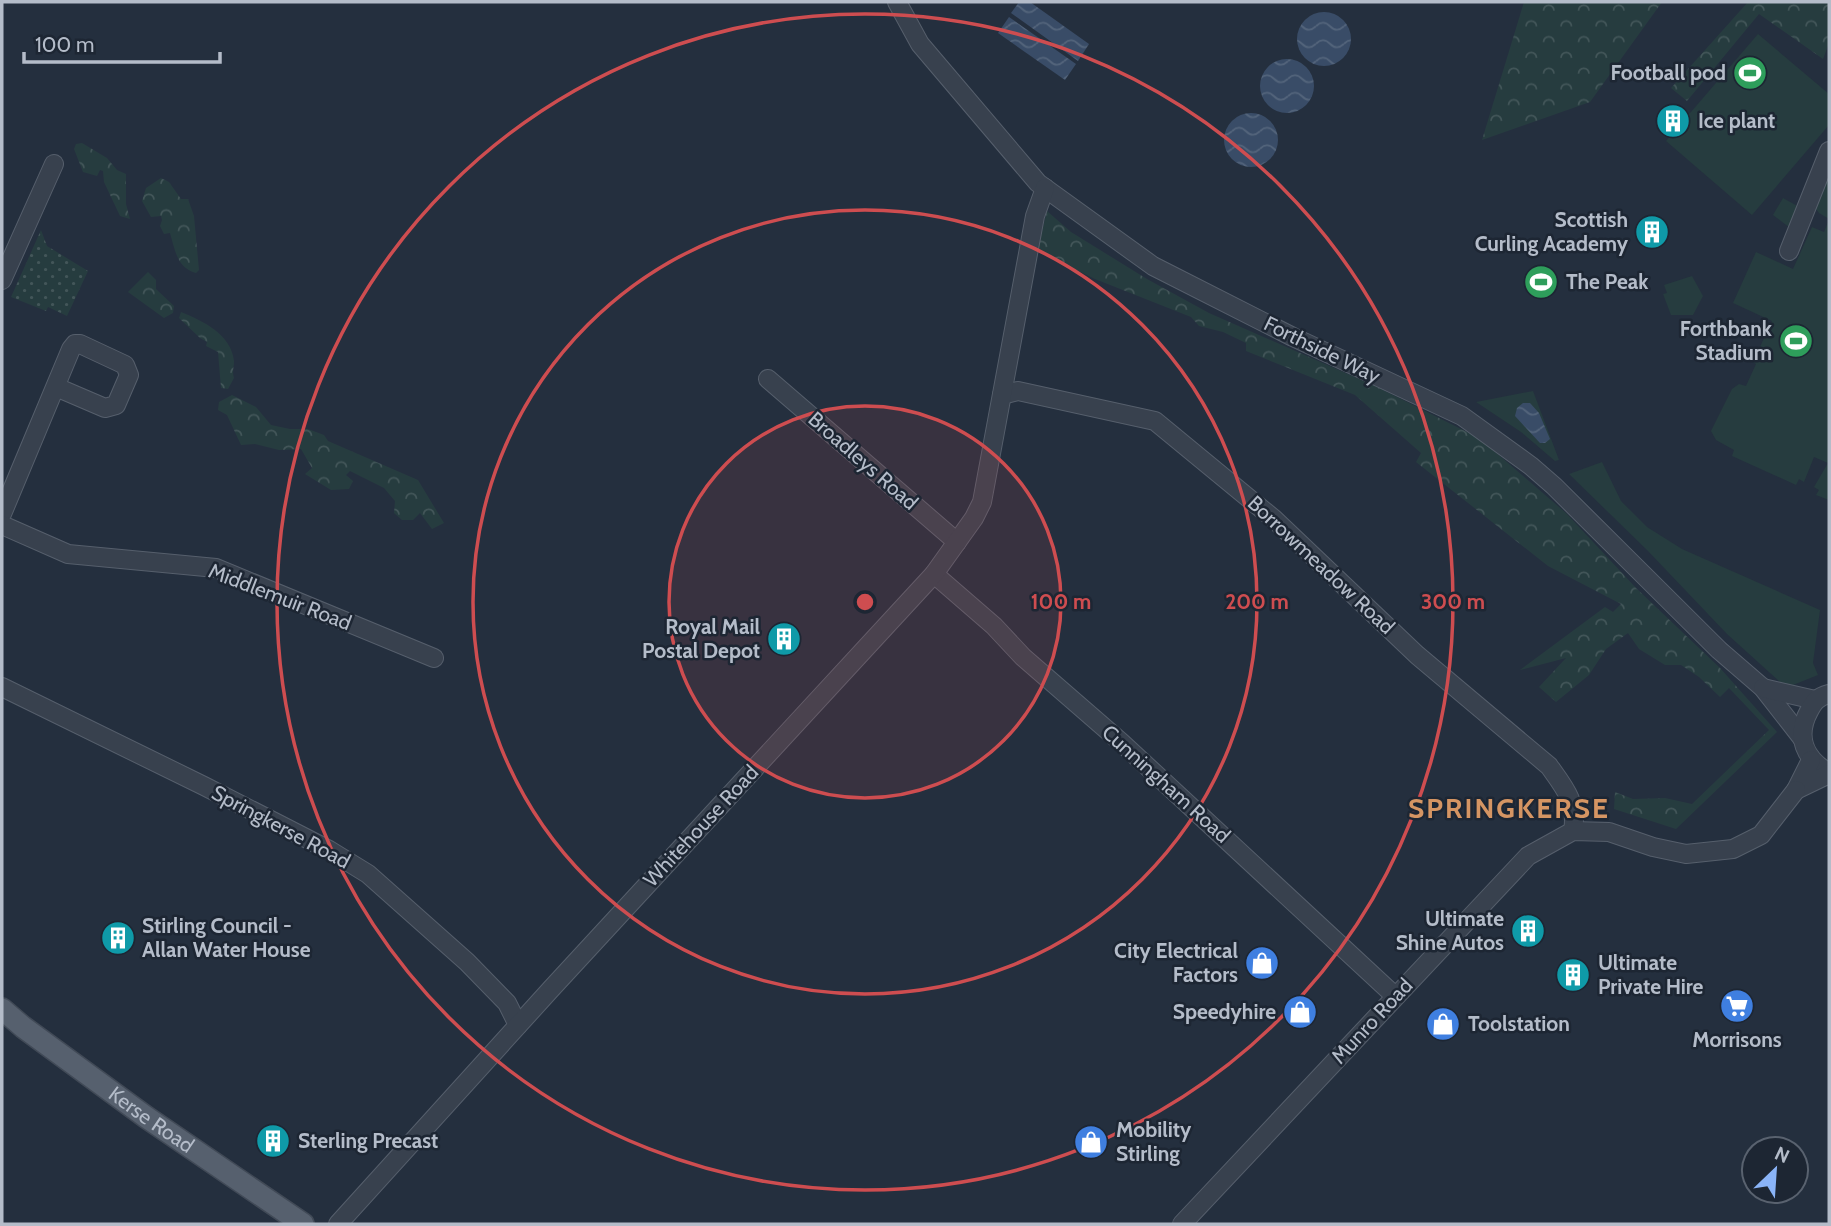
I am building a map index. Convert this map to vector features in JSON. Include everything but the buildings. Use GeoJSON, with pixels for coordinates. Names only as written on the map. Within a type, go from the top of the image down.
{"type":"FeatureCollection","features":[{"type":"Feature","properties":{"kind":"main road","name":"Kerse Road"},"geometry":{"type":"LineString","coordinates":[[2,1009],[146,1117],[303,1224]]}},
{"type":"Feature","properties":{"kind":"street","name":"Forthside Way"},"geometry":{"type":"LineString","coordinates":[[897,2],[920,44],[1038,183],[1153,266],[1293,337],[1462,416],[1531,466],[1719,650],[1763,688],[1802,738],[1811,760]]}},
{"type":"Feature","properties":{"kind":"street"},"geometry":{"type":"LineString","coordinates":[[1789,251],[1829,151]]}},
{"type":"Feature","properties":{"kind":"street"},"geometry":{"type":"LineString","coordinates":[[2,280],[54,164]]}},
{"type":"Feature","properties":{"kind":"street","name":"Whitehouse Road"},"geometry":{"type":"LineString","coordinates":[[338,1224],[517,1025],[934,574],[974,518],[982,502],[1035,216],[1045,188]]}},
{"type":"Feature","properties":{"kind":"street","name":"Broadleys Road"},"geometry":{"type":"LineString","coordinates":[[768,380],[957,542]]}},
{"type":"Feature","properties":{"kind":"street"},"geometry":{"type":"LineString","coordinates":[[2,514],[55,387]]}},
{"type":"Feature","properties":{"kind":"street","name":"Borrowmeadow Road"},"geometry":{"type":"LineString","coordinates":[[1002,395],[1018,391],[1155,421],[1275,519],[1417,655],[1549,766],[1564,787],[1576,814],[1573,831]]}},
{"type":"Feature","properties":{"kind":"street","name":"Middlemuir Road"},"geometry":{"type":"LineString","coordinates":[[2,525],[68,554],[216,568],[434,658]]}},
{"type":"Feature","properties":{"kind":"street","name":"Cunningham Road"},"geometry":{"type":"LineString","coordinates":[[934,574],[994,626],[1023,657],[1122,743],[1395,996]]}},
{"type":"Feature","properties":{"kind":"street","name":"Springkerse Road"},"geometry":{"type":"LineString","coordinates":[[2,687],[329,850],[368,874],[467,962],[507,1003],[517,1025]]}},
{"type":"Feature","properties":{"kind":"street","name":"Forthside Way"},"geometry":{"type":"LineString","coordinates":[[1763,688],[1822,697]]}},
{"type":"Feature","properties":{"kind":"street"},"geometry":{"type":"LineString","coordinates":[[1802,738],[1803,723],[1822,697]]}},
{"type":"Feature","properties":{"kind":"street"},"geometry":{"type":"LineString","coordinates":[[1573,831],[1609,832],[1653,847],[1686,854],[1711,853],[1732,849],[1761,835],[1796,790],[1811,760],[1829,774],[1796,790]]}},
{"type":"Feature","properties":{"kind":"street","name":"Munro Road"},"geometry":{"type":"LineString","coordinates":[[1182,1224],[1528,856],[1573,831]]}},
{"type":"Feature","properties":{"kind":"green space"},"geometry":{"type":"Polygon","coordinates":[[[1524,2],[1662,2],[1590,102],[1482,140],[1524,2]]]}},
{"type":"Feature","properties":{"kind":"green space"},"geometry":{"type":"Polygon","coordinates":[[[1748,2],[1829,2],[1829,43],[1823,59],[1759,14],[1687,101],[1671,88],[1748,2]]]}},
{"type":"Feature","properties":{"kind":"green space"},"geometry":{"type":"Polygon","coordinates":[[[1758,34],[1829,94],[1829,125],[1752,215],[1666,141],[1758,34]]]}},
{"type":"Feature","properties":{"kind":"green space"},"geometry":{"type":"Polygon","coordinates":[[[82,143],[107,158],[117,170],[126,174],[126,204],[130,219],[120,216],[104,182],[103,171],[100,170],[97,176],[83,172],[74,149],[76,144],[82,143]]]}},
{"type":"Feature","properties":{"kind":"green space"},"geometry":{"type":"Polygon","coordinates":[[[1829,173],[1829,219],[1814,206],[1829,173]]]}},
{"type":"Feature","properties":{"kind":"green space"},"geometry":{"type":"Polygon","coordinates":[[[161,178],[169,182],[181,199],[188,199],[194,216],[199,270],[196,273],[181,263],[170,233],[164,234],[160,226],[161,216],[151,217],[142,201],[146,188],[161,178]]]}},
{"type":"Feature","properties":{"kind":"green space"},"geometry":{"type":"Polygon","coordinates":[[[1783,198],[1801,208],[1790,228],[1773,215],[1783,198]]]}},
{"type":"Feature","properties":{"kind":"green space"},"geometry":{"type":"Polygon","coordinates":[[[1047,211],[1071,232],[1209,313],[1375,386],[1479,438],[1566,513],[1636,588],[1720,668],[1777,732],[1676,829],[1614,809],[1615,792],[1633,799],[1665,798],[1692,804],[1769,730],[1729,688],[1720,697],[1699,677],[1681,665],[1665,665],[1639,649],[1628,633],[1606,649],[1589,675],[1556,702],[1539,687],[1566,658],[1520,670],[1605,607],[1613,612],[1621,604],[1548,566],[1416,462],[1421,453],[1355,395],[1246,351],[1246,343],[1223,332],[1199,326],[1191,317],[1095,279],[1037,251],[1047,211]]]}},
{"type":"Feature","properties":{"kind":"green space","name":"Forthbank Stadium"},"geometry":{"type":"Polygon","coordinates":[[[1829,220],[1829,500],[1816,495],[1819,490],[1814,487],[1828,463],[1814,457],[1804,482],[1799,479],[1796,485],[1732,456],[1734,450],[1716,440],[1711,431],[1732,389],[1739,384],[1746,386],[1756,364],[1753,362],[1772,321],[1733,303],[1756,252],[1793,269],[1812,227],[1824,232],[1829,220]]]}},
{"type":"Feature","properties":{"kind":"green space"},"geometry":{"type":"Polygon","coordinates":[[[41,230],[47,246],[88,271],[67,316],[48,307],[46,311],[11,297],[41,230]]]}},
{"type":"Feature","properties":{"kind":"green space"},"geometry":{"type":"Polygon","coordinates":[[[148,272],[156,280],[156,289],[174,306],[173,313],[164,318],[128,292],[148,272]]]}},
{"type":"Feature","properties":{"kind":"green space"},"geometry":{"type":"Polygon","coordinates":[[[1692,276],[1703,296],[1693,315],[1671,315],[1663,294],[1667,293],[1664,285],[1692,276]]]}},
{"type":"Feature","properties":{"kind":"green space"},"geometry":{"type":"Polygon","coordinates":[[[181,312],[207,324],[228,343],[234,361],[234,378],[228,389],[221,388],[218,352],[206,346],[207,342],[179,318],[181,312]]]}},
{"type":"Feature","properties":{"kind":"green space"},"geometry":{"type":"Polygon","coordinates":[[[1533,391],[1559,460],[1555,461],[1521,432],[1476,402],[1533,391]]]}},
{"type":"Feature","properties":{"kind":"green space"},"geometry":{"type":"Polygon","coordinates":[[[232,395],[256,407],[271,425],[308,429],[324,435],[328,441],[418,480],[444,523],[432,529],[420,513],[413,520],[402,520],[394,513],[395,501],[384,488],[350,471],[346,475],[353,481],[349,489],[331,490],[305,474],[312,468],[301,449],[279,450],[255,444],[241,445],[227,415],[218,410],[219,402],[232,395]]]}},
{"type":"Feature","properties":{"kind":"green space"},"geometry":{"type":"Polygon","coordinates":[[[1602,462],[1621,501],[1647,527],[1682,549],[1820,610],[1813,663],[1818,675],[1793,685],[1780,682],[1727,634],[1648,551],[1569,474],[1602,462]]]}},
{"type":"Feature","properties":{"kind":"water"},"geometry":{"type":"Polygon","coordinates":[[[1019,2],[1030,2],[1089,44],[1078,61],[1011,13],[1019,2]]]}},
{"type":"Feature","properties":{"kind":"water"},"geometry":{"type":"Polygon","coordinates":[[[1324,12],[1343,20],[1351,39],[1343,58],[1324,66],[1305,58],[1297,39],[1305,20],[1324,12]]]}},
{"type":"Feature","properties":{"kind":"water"},"geometry":{"type":"Polygon","coordinates":[[[1009,17],[1076,64],[1065,80],[998,33],[1009,17]]]}},
{"type":"Feature","properties":{"kind":"water"},"geometry":{"type":"Polygon","coordinates":[[[1287,59],[1306,67],[1314,86],[1306,105],[1287,113],[1268,105],[1260,86],[1268,67],[1287,59]]]}},
{"type":"Feature","properties":{"kind":"water"},"geometry":{"type":"Polygon","coordinates":[[[1251,113],[1270,121],[1278,140],[1270,159],[1251,167],[1232,159],[1224,140],[1232,121],[1251,113]]]}},
{"type":"Feature","properties":{"kind":"water"},"geometry":{"type":"Polygon","coordinates":[[[1523,403],[1530,403],[1539,413],[1550,439],[1545,443],[1540,443],[1515,416],[1517,408],[1523,403]]]}},
{"type":"Feature","properties":{"kind":"place","name":"Football pod"},"geometry":{"type":"Point","coordinates":[1750,73]}},
{"type":"Feature","properties":{"kind":"place","name":"Ice plant"},"geometry":{"type":"Point","coordinates":[1673,121]}},
{"type":"Feature","properties":{"kind":"place","name":"Scottish Curling Academy"},"geometry":{"type":"Point","coordinates":[1652,232]}},
{"type":"Feature","properties":{"kind":"place","name":"The Peak"},"geometry":{"type":"Point","coordinates":[1541,282]}},
{"type":"Feature","properties":{"kind":"place","name":"Forthbank Stadium"},"geometry":{"type":"Point","coordinates":[1796,341]}},
{"type":"Feature","properties":{"kind":"place","name":"Royal Mail Postal Depot"},"geometry":{"type":"Point","coordinates":[784,639]}},
{"type":"Feature","properties":{"kind":"place","name":"Ultimate Shine Autos"},"geometry":{"type":"Point","coordinates":[1528,931]}},
{"type":"Feature","properties":{"kind":"place","name":"Stirling Council - Allan Water House"},"geometry":{"type":"Point","coordinates":[118,938]}},
{"type":"Feature","properties":{"kind":"place","name":"City Electrical Factors"},"geometry":{"type":"Point","coordinates":[1262,963]}},
{"type":"Feature","properties":{"kind":"place","name":"Ultimate Private Hire"},"geometry":{"type":"Point","coordinates":[1573,975]}},
{"type":"Feature","properties":{"kind":"place","name":"Morrisons"},"geometry":{"type":"Point","coordinates":[1737,1006]}},
{"type":"Feature","properties":{"kind":"place","name":"Speedyhire"},"geometry":{"type":"Point","coordinates":[1300,1012]}},
{"type":"Feature","properties":{"kind":"place","name":"Toolstation"},"geometry":{"type":"Point","coordinates":[1443,1024]}},
{"type":"Feature","properties":{"kind":"place","name":"Sterling Precast"},"geometry":{"type":"Point","coordinates":[273,1141]}},
{"type":"Feature","properties":{"kind":"place","name":"Mobility Stirling"},"geometry":{"type":"Point","coordinates":[1091,1142]}},
{"type":"Feature","properties":{"kind":"district","name":"SPRINGKERSE"},"geometry":{"type":"Point","coordinates":[1509,808]}}]}
